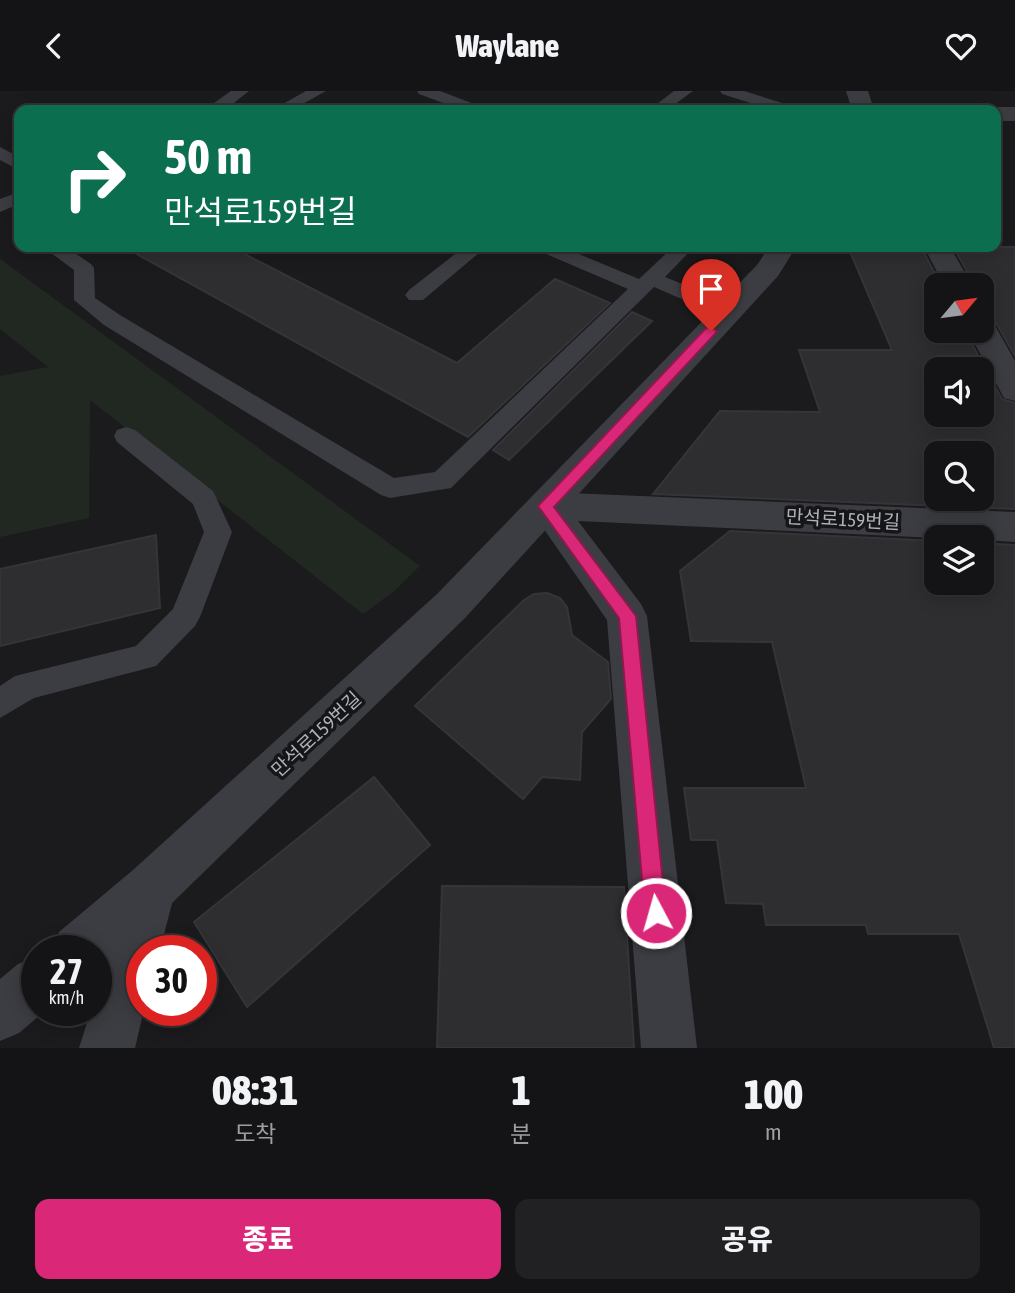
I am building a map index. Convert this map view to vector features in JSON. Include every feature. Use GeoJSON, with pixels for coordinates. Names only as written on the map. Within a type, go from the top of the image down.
{"type":"FeatureCollection","features":[{"type":"Feature","properties":{"kind":"street","name":"만석로159번길"},"geometry":{"type":"LineString","coordinates":[[95,935],[151,888],[452,606],[768,269],[779,252]]}},
{"type":"Feature","properties":{"kind":"street"},"geometry":{"type":"LineString","coordinates":[[940,252],[951,273]]}},
{"type":"Feature","properties":{"kind":"street"},"geometry":{"type":"LineString","coordinates":[[990,343],[1015,390]]}},
{"type":"Feature","properties":{"kind":"street","name":"만석로159번길"},"geometry":{"type":"LineString","coordinates":[[546,506],[1015,527]]}},
{"type":"Feature","properties":{"kind":"street"},"geometry":{"type":"LineString","coordinates":[[546,506],[627,616],[668,1048]]}},
{"type":"Feature","properties":{"kind":"street"},"geometry":{"type":"LineString","coordinates":[[107,1048],[151,888]]}},
{"type":"Feature","properties":{"kind":"street"},"geometry":{"type":"LineString","coordinates":[[0,1014],[21,996]]}},
{"type":"Feature","properties":{"kind":"lane"},"geometry":{"type":"LineString","coordinates":[[224,105],[241,91]]}},
{"type":"Feature","properties":{"kind":"lane"},"geometry":{"type":"LineString","coordinates":[[291,105],[318,91]]}},
{"type":"Feature","properties":{"kind":"lane"},"geometry":{"type":"LineString","coordinates":[[425,91],[463,105]]}},
{"type":"Feature","properties":{"kind":"lane"},"geometry":{"type":"LineString","coordinates":[[664,105],[685,91]]}},
{"type":"Feature","properties":{"kind":"lane"},"geometry":{"type":"LineString","coordinates":[[728,91],[773,105]]}},
{"type":"Feature","properties":{"kind":"lane"},"geometry":{"type":"LineString","coordinates":[[61,252],[85,268],[85,300],[112,320],[390,488],[442,481],[679,252]]}},
{"type":"Feature","properties":{"kind":"lane"},"geometry":{"type":"LineString","coordinates":[[416,295],[471,252]]}},
{"type":"Feature","properties":{"kind":"lane"},"geometry":{"type":"LineString","coordinates":[[560,252],[729,311]]}},
{"type":"Feature","properties":{"kind":"lane"},"geometry":{"type":"LineString","coordinates":[[0,704],[26,686],[145,657],[185,617],[218,532],[204,498],[126,436]]}},
{"type":"Feature","properties":{"kind":"shaded area"},"geometry":{"type":"Polygon","coordinates":[[[0,259],[420,566],[393,592],[363,614],[90,400],[89,518],[0,537],[0,376],[48,367],[0,329],[0,259]]]}},
{"type":"Feature","properties":{"kind":"building"},"geometry":{"type":"Polygon","coordinates":[[[1001,247],[1015,247],[1015,356],[995,321],[994,273],[968,273],[956,252],[1001,252],[1001,247]]]}},
{"type":"Feature","properties":{"kind":"building"},"geometry":{"type":"Polygon","coordinates":[[[133,252],[241,252],[457,363],[555,279],[610,303],[468,437],[133,252]]]}},
{"type":"Feature","properties":{"kind":"building"},"geometry":{"type":"Polygon","coordinates":[[[850,252],[924,252],[935,273],[924,273],[924,343],[972,343],[979,357],[924,357],[924,427],[994,427],[994,384],[1002,399],[1015,403],[1015,509],[994,508],[994,441],[924,441],[924,505],[653,494],[720,411],[820,412],[799,350],[892,350],[850,252]]]}},
{"type":"Feature","properties":{"kind":"building"},"geometry":{"type":"Polygon","coordinates":[[[632,312],[652,321],[509,460],[493,450],[632,312]]]}},
{"type":"Feature","properties":{"kind":"building"},"geometry":{"type":"Polygon","coordinates":[[[730,531],[924,540],[924,595],[994,595],[994,544],[1015,545],[1015,1048],[994,1048],[959,934],[868,934],[866,925],[766,925],[763,904],[726,903],[717,840],[691,840],[684,788],[806,788],[772,642],[691,641],[680,571],[730,531]]]}},
{"type":"Feature","properties":{"kind":"building"},"geometry":{"type":"Polygon","coordinates":[[[156,535],[160,608],[0,646],[0,569],[156,535]]]}},
{"type":"Feature","properties":{"kind":"building"},"geometry":{"type":"Polygon","coordinates":[[[547,593],[560,598],[567,607],[572,635],[608,662],[611,699],[582,732],[580,780],[542,777],[523,799],[415,706],[524,600],[534,594],[547,593]]]}},
{"type":"Feature","properties":{"kind":"building"},"geometry":{"type":"Polygon","coordinates":[[[374,777],[430,845],[247,1007],[217,959],[217,935],[202,935],[194,922],[374,777]]]}},
{"type":"Feature","properties":{"kind":"building"},"geometry":{"type":"Polygon","coordinates":[[[442,886],[624,887],[634,1048],[437,1048],[442,886]]]}},
{"type":"Feature","properties":{"kind":"route"},"geometry":{"type":"LineString","coordinates":[[656,913],[627,616],[546,506],[711,331]]}}]}
